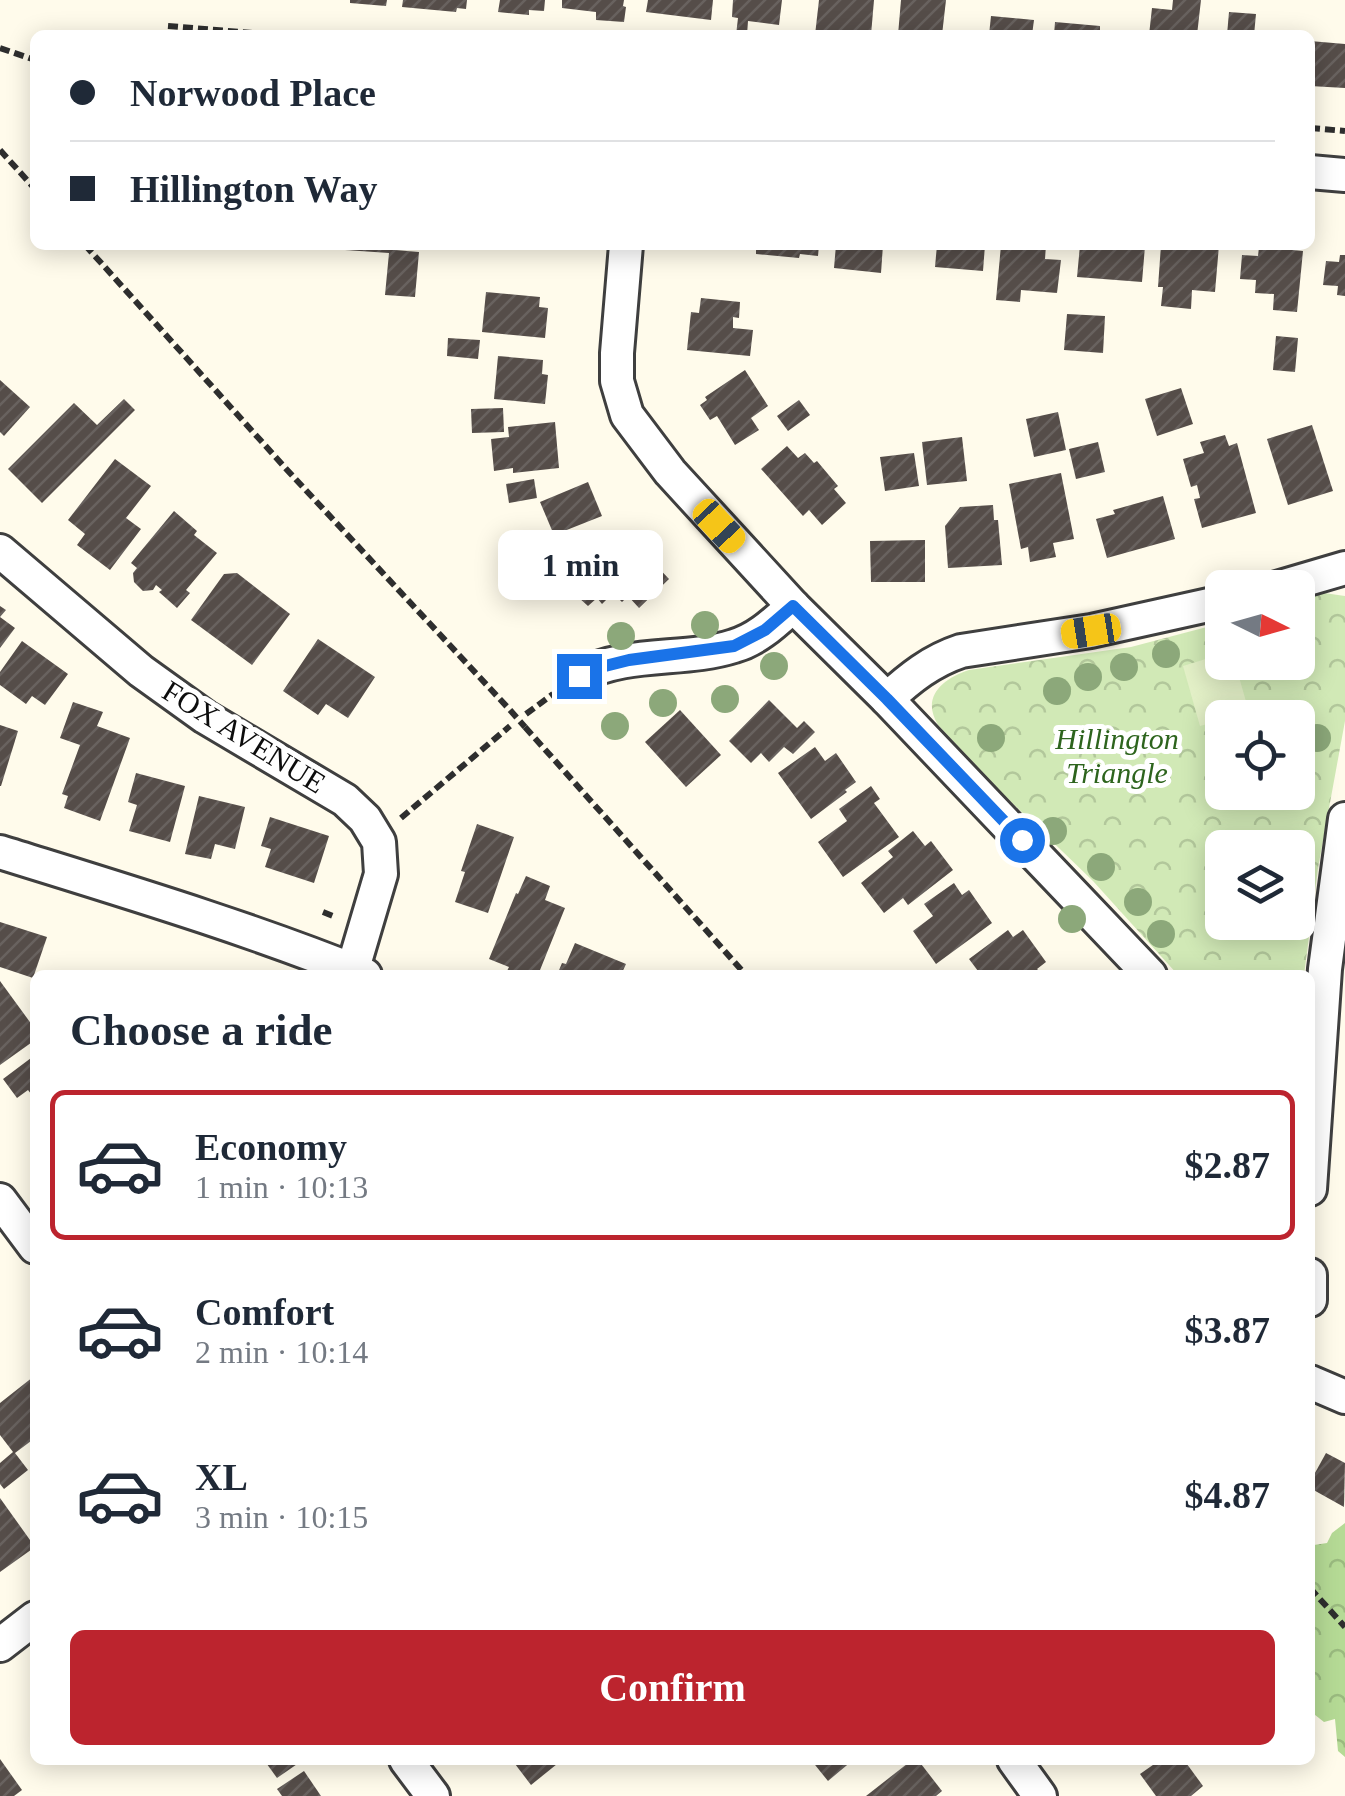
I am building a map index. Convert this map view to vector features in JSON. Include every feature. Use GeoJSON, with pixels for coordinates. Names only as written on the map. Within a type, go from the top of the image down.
{"type":"FeatureCollection","features":[{"type":"Feature","properties":{"kind":"street"},"geometry":{"type":"LineString","coordinates":[[1315,172],[1345,175]]}},
{"type":"Feature","properties":{"kind":"street"},"geometry":{"type":"LineString","coordinates":[[626,250],[617,354],[618,381],[627,415],[670,472],[793,606],[1145,970]]}},
{"type":"Feature","properties":{"kind":"street","name":"FOX AVENUE"},"geometry":{"type":"LineString","coordinates":[[0,550],[141,671],[204,717],[345,800],[376,836]]}},
{"type":"Feature","properties":{"kind":"street"},"geometry":{"type":"LineString","coordinates":[[1315,577],[1345,568]]}},
{"type":"Feature","properties":{"kind":"street"},"geometry":{"type":"LineString","coordinates":[[579,676],[629,660],[734,646],[765,630],[793,606]]}},
{"type":"Feature","properties":{"kind":"street"},"geometry":{"type":"LineString","coordinates":[[887,699],[916,674],[961,651],[1091,631],[1205,606]]}},
{"type":"Feature","properties":{"kind":"street"},"geometry":{"type":"LineString","coordinates":[[1315,1059],[1345,818]]}},
{"type":"Feature","properties":{"kind":"street"},"geometry":{"type":"LineString","coordinates":[[357,970],[382,874],[376,836]]}},
{"type":"Feature","properties":{"kind":"street"},"geometry":{"type":"LineString","coordinates":[[0,852],[134,894],[349,970]]}},
{"type":"Feature","properties":{"kind":"street"},"geometry":{"type":"LineString","coordinates":[[0,1200],[30,1240]]}},
{"type":"Feature","properties":{"kind":"street"},"geometry":{"type":"LineString","coordinates":[[1315,1384],[1345,1396]]}},
{"type":"Feature","properties":{"kind":"street"},"geometry":{"type":"LineString","coordinates":[[0,1645],[30,1622]]}},
{"type":"Feature","properties":{"kind":"street"},"geometry":{"type":"LineString","coordinates":[[410,1765],[433,1796]]}},
{"type":"Feature","properties":{"kind":"street"},"geometry":{"type":"LineString","coordinates":[[1018,1765],[1040,1796]]}},
{"type":"Feature","properties":{"kind":"path"},"geometry":{"type":"LineString","coordinates":[[168,26],[216,30]]}},
{"type":"Feature","properties":{"kind":"path"},"geometry":{"type":"LineString","coordinates":[[0,48],[30,58]]}},
{"type":"Feature","properties":{"kind":"path"},"geometry":{"type":"LineString","coordinates":[[1315,128],[1345,131]]}},
{"type":"Feature","properties":{"kind":"path"},"geometry":{"type":"LineString","coordinates":[[0,150],[30,183]]}},
{"type":"Feature","properties":{"kind":"path"},"geometry":{"type":"LineString","coordinates":[[90,250],[526,727],[742,970]]}},
{"type":"Feature","properties":{"kind":"path"},"geometry":{"type":"LineString","coordinates":[[376,836],[510,726]]}},
{"type":"Feature","properties":{"kind":"path"},"geometry":{"type":"LineString","coordinates":[[324,912],[333,916]]}},
{"type":"Feature","properties":{"kind":"path"},"geometry":{"type":"LineString","coordinates":[[1315,1594],[1345,1627]]}},
{"type":"Feature","properties":{"kind":"green space","name":"Hillington Triangle"},"geometry":{"type":"Polygon","coordinates":[[[1315,596],[1345,596],[1345,721],[1315,891],[1315,830],[1205,830],[1205,940],[1309,940],[1305,970],[1173,970],[1093,881],[1002,793],[933,715],[937,690],[950,678],[969,670],[1131,647],[1205,627],[1205,680],[1315,680],[1315,596]]]}},
{"type":"Feature","properties":{"kind":"green space"},"geometry":{"type":"Polygon","coordinates":[[[1205,659],[1205,680],[1240,680],[1246,700],[1205,700],[1205,725],[1200,726],[1183,666],[1205,659]]]}},
{"type":"Feature","properties":{"kind":"green space"},"geometry":{"type":"Polygon","coordinates":[[[1345,1523],[1345,1757],[1338,1751],[1335,1719],[1324,1722],[1315,1715],[1315,1545],[1327,1543],[1345,1523]]]}},
{"type":"Feature","properties":{"kind":"building"},"geometry":{"type":"Polygon","coordinates":[[[350,0],[387,0],[386,6],[350,0]]]}},
{"type":"Feature","properties":{"kind":"building"},"geometry":{"type":"Polygon","coordinates":[[[403,0],[467,0],[466,9],[457,8],[456,12],[402,7],[403,0]]]}},
{"type":"Feature","properties":{"kind":"building"},"geometry":{"type":"Polygon","coordinates":[[[500,0],[545,0],[544,11],[529,10],[529,15],[498,12],[500,0]]]}},
{"type":"Feature","properties":{"kind":"building"},"geometry":{"type":"Polygon","coordinates":[[[562,0],[624,0],[624,22],[596,20],[596,12],[562,8],[562,0]]]}},
{"type":"Feature","properties":{"kind":"building"},"geometry":{"type":"Polygon","coordinates":[[[648,0],[713,0],[711,20],[646,12],[648,0]]]}},
{"type":"Feature","properties":{"kind":"building"},"geometry":{"type":"Polygon","coordinates":[[[733,0],[782,0],[779,25],[748,21],[747,30],[737,30],[738,18],[732,17],[733,0]]]}},
{"type":"Feature","properties":{"kind":"building"},"geometry":{"type":"Polygon","coordinates":[[[819,0],[874,0],[871,30],[816,30],[819,0]]]}},
{"type":"Feature","properties":{"kind":"building"},"geometry":{"type":"Polygon","coordinates":[[[901,0],[946,0],[943,30],[898,30],[901,0]]]}},
{"type":"Feature","properties":{"kind":"building"},"geometry":{"type":"Polygon","coordinates":[[[1173,0],[1201,0],[1198,30],[1150,30],[1152,8],[1172,10],[1173,0]]]}},
{"type":"Feature","properties":{"kind":"building"},"geometry":{"type":"Polygon","coordinates":[[[1229,12],[1256,14],[1254,30],[1227,30],[1229,12]]]}},
{"type":"Feature","properties":{"kind":"building"},"geometry":{"type":"Polygon","coordinates":[[[991,16],[1034,20],[1033,30],[990,30],[991,16]]]}},
{"type":"Feature","properties":{"kind":"building"},"geometry":{"type":"Polygon","coordinates":[[[1055,22],[1100,26],[1100,30],[1054,30],[1055,22]]]}},
{"type":"Feature","properties":{"kind":"building"},"geometry":{"type":"Polygon","coordinates":[[[1315,41],[1345,44],[1345,88],[1315,86],[1315,41]]]}},
{"type":"Feature","properties":{"kind":"building"},"geometry":{"type":"Polygon","coordinates":[[[345,250],[419,252],[415,297],[385,295],[389,253],[345,250]]]}},
{"type":"Feature","properties":{"kind":"building"},"geometry":{"type":"Polygon","coordinates":[[[756,250],[819,250],[818,256],[800,254],[799,258],[756,254],[756,250]]]}},
{"type":"Feature","properties":{"kind":"building"},"geometry":{"type":"Polygon","coordinates":[[[836,250],[883,250],[881,273],[834,268],[836,250]]]}},
{"type":"Feature","properties":{"kind":"building"},"geometry":{"type":"Polygon","coordinates":[[[937,250],[985,250],[983,271],[935,267],[937,250]]]}},
{"type":"Feature","properties":{"kind":"building"},"geometry":{"type":"Polygon","coordinates":[[[1001,250],[1046,250],[1045,259],[1061,260],[1057,293],[1021,290],[1020,302],[996,300],[1001,250]]]}},
{"type":"Feature","properties":{"kind":"building"},"geometry":{"type":"Polygon","coordinates":[[[1080,250],[1145,250],[1142,282],[1077,277],[1080,250]]]}},
{"type":"Feature","properties":{"kind":"building"},"geometry":{"type":"Polygon","coordinates":[[[1161,250],[1219,250],[1215,292],[1192,290],[1191,309],[1161,306],[1163,287],[1158,287],[1161,250]]]}},
{"type":"Feature","properties":{"kind":"building"},"geometry":{"type":"Polygon","coordinates":[[[1259,250],[1303,251],[1297,312],[1273,310],[1274,294],[1255,293],[1256,280],[1240,279],[1242,255],[1258,256],[1259,250]]]}},
{"type":"Feature","properties":{"kind":"building"},"geometry":{"type":"Polygon","coordinates":[[[1340,255],[1345,255],[1345,296],[1337,295],[1338,286],[1323,285],[1326,261],[1339,262],[1340,255]]]}},
{"type":"Feature","properties":{"kind":"building"},"geometry":{"type":"Polygon","coordinates":[[[486,292],[540,297],[539,307],[548,308],[545,338],[482,332],[486,292]]]}},
{"type":"Feature","properties":{"kind":"building"},"geometry":{"type":"Polygon","coordinates":[[[701,298],[740,302],[739,318],[733,317],[733,328],[753,330],[750,356],[687,350],[691,312],[699,313],[701,298]]]}},
{"type":"Feature","properties":{"kind":"building"},"geometry":{"type":"Polygon","coordinates":[[[1067,314],[1105,316],[1103,353],[1064,350],[1067,314]]]}},
{"type":"Feature","properties":{"kind":"building"},"geometry":{"type":"Polygon","coordinates":[[[1276,336],[1298,338],[1295,372],[1273,370],[1276,336]]]}},
{"type":"Feature","properties":{"kind":"building"},"geometry":{"type":"Polygon","coordinates":[[[448,338],[480,340],[478,359],[447,356],[448,338]]]}},
{"type":"Feature","properties":{"kind":"building"},"geometry":{"type":"Polygon","coordinates":[[[498,356],[543,360],[542,374],[548,375],[545,404],[494,399],[498,356]]]}},
{"type":"Feature","properties":{"kind":"building"},"geometry":{"type":"Polygon","coordinates":[[[745,370],[768,406],[751,418],[759,430],[735,445],[717,416],[710,420],[700,405],[707,400],[705,397],[745,370]]]}},
{"type":"Feature","properties":{"kind":"building"},"geometry":{"type":"Polygon","coordinates":[[[0,380],[30,407],[4,436],[0,432],[0,380]]]}},
{"type":"Feature","properties":{"kind":"building"},"geometry":{"type":"Polygon","coordinates":[[[1181,388],[1193,424],[1157,436],[1145,399],[1181,388]]]}},
{"type":"Feature","properties":{"kind":"building"},"geometry":{"type":"Polygon","coordinates":[[[124,399],[135,410],[42,503],[8,469],[74,403],[97,425],[124,399]]]}},
{"type":"Feature","properties":{"kind":"building"},"geometry":{"type":"Polygon","coordinates":[[[799,400],[810,415],[788,431],[777,416],[799,400]]]}},
{"type":"Feature","properties":{"kind":"building"},"geometry":{"type":"Polygon","coordinates":[[[503,408],[504,432],[472,433],[471,409],[503,408]]]}},
{"type":"Feature","properties":{"kind":"building"},"geometry":{"type":"Polygon","coordinates":[[[1058,412],[1066,450],[1034,457],[1026,419],[1058,412]]]}},
{"type":"Feature","properties":{"kind":"building"},"geometry":{"type":"Polygon","coordinates":[[[555,422],[559,468],[494,471],[491,439],[509,437],[508,427],[555,422]]]}},
{"type":"Feature","properties":{"kind":"building"},"geometry":{"type":"Polygon","coordinates":[[[1312,425],[1333,491],[1288,505],[1267,439],[1312,425]]]}},
{"type":"Feature","properties":{"kind":"building"},"geometry":{"type":"Polygon","coordinates":[[[1225,435],[1229,446],[1237,443],[1256,513],[1202,528],[1194,499],[1200,498],[1197,485],[1191,487],[1183,459],[1204,453],[1200,442],[1225,435]]]}},
{"type":"Feature","properties":{"kind":"building"},"geometry":{"type":"Polygon","coordinates":[[[962,437],[967,481],[927,485],[922,442],[962,437]]]}},
{"type":"Feature","properties":{"kind":"building"},"geometry":{"type":"Polygon","coordinates":[[[1098,442],[1105,472],[1076,479],[1069,449],[1098,442]]]}},
{"type":"Feature","properties":{"kind":"building"},"geometry":{"type":"Polygon","coordinates":[[[787,446],[798,458],[805,453],[814,463],[817,461],[838,486],[834,489],[846,503],[822,525],[809,510],[803,516],[761,469],[787,446]]]}},
{"type":"Feature","properties":{"kind":"building"},"geometry":{"type":"Polygon","coordinates":[[[914,453],[919,486],[885,491],[880,457],[914,453]]]}},
{"type":"Feature","properties":{"kind":"building"},"geometry":{"type":"Polygon","coordinates":[[[115,459],[151,486],[126,518],[141,529],[110,570],[77,545],[85,534],[68,520],[115,459]]]}},
{"type":"Feature","properties":{"kind":"building"},"geometry":{"type":"Polygon","coordinates":[[[1061,473],[1074,539],[1053,543],[1056,557],[1030,562],[1028,547],[1021,549],[1009,484],[1061,473]]]}},
{"type":"Feature","properties":{"kind":"building"},"geometry":{"type":"Polygon","coordinates":[[[534,479],[537,498],[509,503],[506,484],[534,479]]]}},
{"type":"Feature","properties":{"kind":"building"},"geometry":{"type":"Polygon","coordinates":[[[588,482],[602,516],[554,535],[540,502],[588,482]]]}},
{"type":"Feature","properties":{"kind":"building"},"geometry":{"type":"Polygon","coordinates":[[[1163,496],[1175,539],[1107,558],[1096,519],[1163,496]]]}},
{"type":"Feature","properties":{"kind":"building"},"geometry":{"type":"Polygon","coordinates":[[[993,505],[1002,565],[948,568],[945,526],[960,507],[993,505]]]}},
{"type":"Feature","properties":{"kind":"building"},"geometry":{"type":"Polygon","coordinates":[[[174,511],[197,531],[194,535],[217,553],[186,590],[190,593],[177,608],[156,585],[153,590],[143,591],[134,582],[137,568],[131,563],[174,511]]]}},
{"type":"Feature","properties":{"kind":"building"},"geometry":{"type":"Polygon","coordinates":[[[925,540],[925,582],[871,582],[870,541],[925,540]]]}},
{"type":"Feature","properties":{"kind":"building"},"geometry":{"type":"Polygon","coordinates":[[[635,543],[669,579],[639,608],[628,596],[622,602],[613,593],[602,604],[597,598],[588,606],[578,597],[635,543]]]}},
{"type":"Feature","properties":{"kind":"building"},"geometry":{"type":"Polygon","coordinates":[[[237,573],[290,614],[252,665],[191,620],[224,574],[237,573]]]}},
{"type":"Feature","properties":{"kind":"building"},"geometry":{"type":"Polygon","coordinates":[[[0,617],[15,628],[0,648],[0,617]]]}},
{"type":"Feature","properties":{"kind":"building"},"geometry":{"type":"Polygon","coordinates":[[[318,639],[375,677],[348,718],[326,704],[318,715],[283,691],[318,639]]]}},
{"type":"Feature","properties":{"kind":"building"},"geometry":{"type":"Polygon","coordinates":[[[22,641],[68,674],[45,705],[32,696],[26,704],[0,685],[0,672],[22,641]]]}},
{"type":"Feature","properties":{"kind":"building"},"geometry":{"type":"Polygon","coordinates":[[[769,700],[797,728],[804,721],[815,732],[793,754],[784,747],[769,762],[761,753],[751,763],[729,741],[769,700]]]}},
{"type":"Feature","properties":{"kind":"building"},"geometry":{"type":"Polygon","coordinates":[[[73,702],[103,712],[97,726],[130,738],[100,821],[64,808],[68,796],[62,794],[80,745],[60,738],[73,702]]]}},
{"type":"Feature","properties":{"kind":"building"},"geometry":{"type":"Polygon","coordinates":[[[680,710],[721,755],[686,787],[645,742],[680,710]]]}},
{"type":"Feature","properties":{"kind":"building"},"geometry":{"type":"Polygon","coordinates":[[[0,725],[18,731],[1,786],[0,786],[0,725]]]}},
{"type":"Feature","properties":{"kind":"building"},"geometry":{"type":"Polygon","coordinates":[[[815,747],[825,761],[836,753],[856,782],[811,819],[778,773],[815,747]]]}},
{"type":"Feature","properties":{"kind":"building"},"geometry":{"type":"Polygon","coordinates":[[[136,773],[185,786],[170,842],[129,831],[137,805],[128,802],[136,773]]]}},
{"type":"Feature","properties":{"kind":"building"},"geometry":{"type":"Polygon","coordinates":[[[871,786],[880,799],[874,803],[899,837],[843,877],[818,842],[847,821],[839,809],[871,786]]]}},
{"type":"Feature","properties":{"kind":"building"},"geometry":{"type":"Polygon","coordinates":[[[199,796],[245,807],[235,849],[215,844],[211,859],[185,854],[199,796]]]}},
{"type":"Feature","properties":{"kind":"building"},"geometry":{"type":"Polygon","coordinates":[[[270,817],[329,836],[314,883],[265,867],[271,849],[261,846],[270,817]]]}},
{"type":"Feature","properties":{"kind":"building"},"geometry":{"type":"Polygon","coordinates":[[[477,824],[514,837],[488,913],[455,902],[477,824]]]}},
{"type":"Feature","properties":{"kind":"building"},"geometry":{"type":"Polygon","coordinates":[[[913,831],[925,846],[931,841],[953,870],[908,905],[903,898],[884,913],[861,883],[893,857],[888,851],[913,831]]]}},
{"type":"Feature","properties":{"kind":"building"},"geometry":{"type":"Polygon","coordinates":[[[526,876],[550,886],[545,900],[565,908],[540,970],[508,970],[509,967],[489,959],[526,876]]]}},
{"type":"Feature","properties":{"kind":"building"},"geometry":{"type":"Polygon","coordinates":[[[954,883],[962,895],[969,890],[992,923],[936,964],[913,931],[933,916],[924,904],[954,883]]]}},
{"type":"Feature","properties":{"kind":"building"},"geometry":{"type":"Polygon","coordinates":[[[0,922],[47,937],[30,977],[0,967],[0,922]]]}},
{"type":"Feature","properties":{"kind":"building"},"geometry":{"type":"Polygon","coordinates":[[[1008,930],[1013,937],[1023,930],[1046,962],[1038,970],[977,970],[969,959],[1008,930]]]}},
{"type":"Feature","properties":{"kind":"building"},"geometry":{"type":"Polygon","coordinates":[[[575,943],[626,964],[623,970],[559,970],[562,963],[566,964],[575,943]]]}},
{"type":"Feature","properties":{"kind":"building"},"geometry":{"type":"Polygon","coordinates":[[[0,981],[30,1022],[30,1044],[0,1065],[0,981]]]}},
{"type":"Feature","properties":{"kind":"building"},"geometry":{"type":"Polygon","coordinates":[[[30,1059],[30,1093],[28,1090],[17,1098],[3,1079],[30,1059]]]}},
{"type":"Feature","properties":{"kind":"building"},"geometry":{"type":"Polygon","coordinates":[[[30,1379],[30,1442],[15,1453],[28,1470],[4,1489],[0,1484],[0,1463],[13,1452],[0,1435],[0,1403],[30,1379]]]}},
{"type":"Feature","properties":{"kind":"building"},"geometry":{"type":"Polygon","coordinates":[[[1326,1453],[1345,1463],[1344,1507],[1315,1491],[1315,1473],[1326,1453]]]}},
{"type":"Feature","properties":{"kind":"building"},"geometry":{"type":"Polygon","coordinates":[[[0,1498],[30,1540],[30,1551],[0,1572],[0,1498]]]}},
{"type":"Feature","properties":{"kind":"building"},"geometry":{"type":"Polygon","coordinates":[[[0,1759],[22,1790],[14,1796],[0,1796],[0,1759]]]}},
{"type":"Feature","properties":{"kind":"building"},"geometry":{"type":"Polygon","coordinates":[[[268,1765],[296,1765],[277,1778],[268,1765]]]}},
{"type":"Feature","properties":{"kind":"building"},"geometry":{"type":"Polygon","coordinates":[[[516,1765],[556,1765],[531,1785],[516,1765]]]}},
{"type":"Feature","properties":{"kind":"building"},"geometry":{"type":"Polygon","coordinates":[[[815,1765],[847,1765],[828,1781],[815,1765]]]}},
{"type":"Feature","properties":{"kind":"building"},"geometry":{"type":"Polygon","coordinates":[[[906,1765],[922,1765],[942,1791],[936,1796],[866,1796],[906,1765]]]}},
{"type":"Feature","properties":{"kind":"building"},"geometry":{"type":"Polygon","coordinates":[[[1153,1765],[1188,1765],[1203,1786],[1191,1796],[1156,1796],[1140,1774],[1153,1765]]]}},
{"type":"Feature","properties":{"kind":"building"},"geometry":{"type":"Polygon","coordinates":[[[304,1771],[321,1796],[282,1796],[277,1789],[304,1771]]]}},
{"type":"Feature","properties":{"kind":"route"},"geometry":{"type":"LineString","coordinates":[[579,676],[629,660],[734,646],[765,630],[793,606],[1022,840]]}}]}
